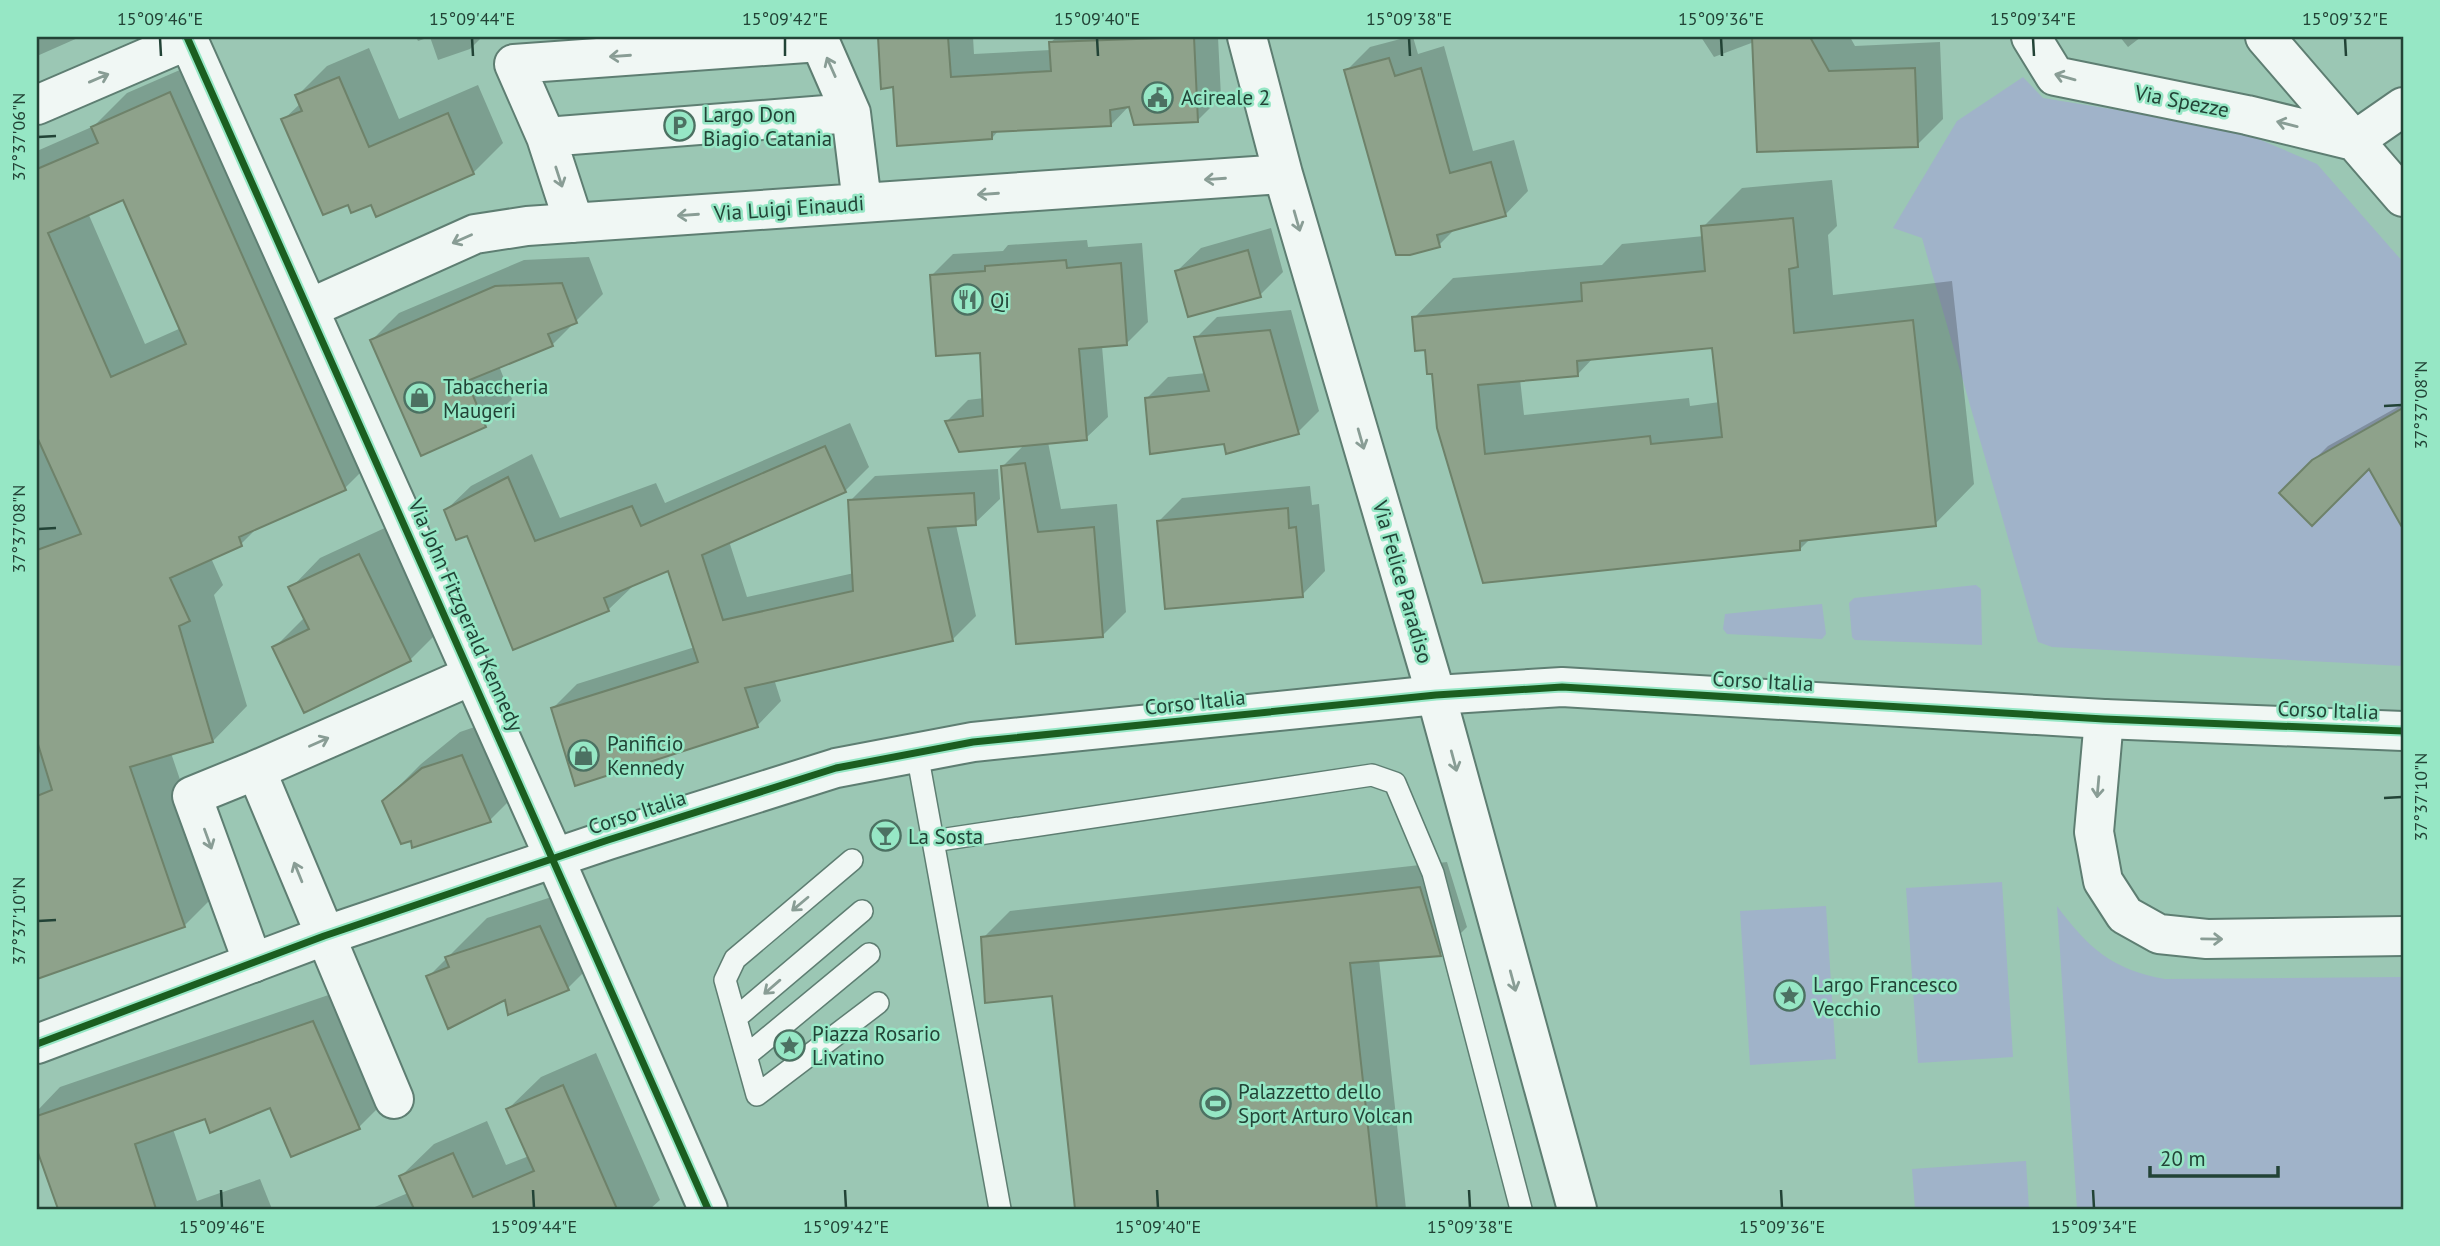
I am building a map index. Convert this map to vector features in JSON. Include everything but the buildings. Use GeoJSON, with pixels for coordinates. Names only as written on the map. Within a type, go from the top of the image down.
{"type":"FeatureCollection","features":[{"type":"Feature","properties":{"kind":"street","name":"Via Felice Paradiso"},"geometry":{"type":"LineString","coordinates":[[1247,37],[1283,174],[1436,695],[1577,1209]]}},
{"type":"Feature","properties":{"kind":"street","name":"Via Spezze"},"geometry":{"type":"LineString","coordinates":[[2031,37],[2055,76],[2247,114],[2354,141]]}},
{"type":"Feature","properties":{"kind":"street"},"geometry":{"type":"LineString","coordinates":[[2265,37],[2403,197]]}},
{"type":"Feature","properties":{"kind":"street"},"geometry":{"type":"LineString","coordinates":[[37,105],[188,38]]}},
{"type":"Feature","properties":{"kind":"street","name":"Via John Fitzgerald Kennedy"},"geometry":{"type":"LineString","coordinates":[[188,38],[554,857],[708,1209]]}},
{"type":"Feature","properties":{"kind":"street"},"geometry":{"type":"LineString","coordinates":[[574,223],[546,137],[514,64],[820,42],[851,113],[862,203]]}},
{"type":"Feature","properties":{"kind":"street"},"geometry":{"type":"LineString","coordinates":[[2354,141],[2403,107]]}},
{"type":"Feature","properties":{"kind":"street"},"geometry":{"type":"LineString","coordinates":[[546,137],[851,113]]}},
{"type":"Feature","properties":{"kind":"street","name":"Via Luigi Einaudi"},"geometry":{"type":"LineString","coordinates":[[310,308],[475,233],[574,223],[1283,174]]}},
{"type":"Feature","properties":{"kind":"street"},"geometry":{"type":"LineString","coordinates":[[253,963],[191,796],[473,675]]}},
{"type":"Feature","properties":{"kind":"street","name":"Corso Italia"},"geometry":{"type":"LineString","coordinates":[[37,1044],[324,936],[554,857],[836,768],[973,742],[1436,695],[1562,687],[2104,719],[2403,731]]}},
{"type":"Feature","properties":{"kind":"street"},"geometry":{"type":"LineString","coordinates":[[2104,719],[2094,832],[2103,881],[2125,915],[2159,934],[2207,939],[2403,936]]}},
{"type":"Feature","properties":{"kind":"street"},"geometry":{"type":"LineString","coordinates":[[256,770],[394,1099]]}},
{"type":"Feature","properties":{"kind":"lane"},"geometry":{"type":"LineString","coordinates":[[917,753],[1000,1209]]}},
{"type":"Feature","properties":{"kind":"lane"},"geometry":{"type":"LineString","coordinates":[[933,841],[1372,775],[1395,783],[1433,873],[1521,1209]]}},
{"type":"Feature","properties":{"kind":"lane"},"geometry":{"type":"LineString","coordinates":[[852,860],[735,959],[725,980],[757,1095],[878,1003]]}},
{"type":"Feature","properties":{"kind":"lane"},"geometry":{"type":"LineString","coordinates":[[737,1017],[862,911]]}},
{"type":"Feature","properties":{"kind":"lane"},"geometry":{"type":"LineString","coordinates":[[747,1055],[869,954]]}},
{"type":"Feature","properties":{"kind":"shaded area"},"geometry":{"type":"Polygon","coordinates":[[[2023,77],[2043,98],[2235,129],[2317,164],[2403,262],[2403,666],[2052,647],[2038,642],[1922,238],[1893,228],[1957,121],[2023,77]]]}},
{"type":"Feature","properties":{"kind":"shaded area"},"geometry":{"type":"Polygon","coordinates":[[[1976,585],[1981,589],[1982,645],[1855,640],[1852,637],[1849,603],[1854,598],[1976,585]]]}},
{"type":"Feature","properties":{"kind":"shaded area"},"geometry":{"type":"Polygon","coordinates":[[[1822,604],[1826,634],[1822,639],[1727,634],[1723,629],[1725,614],[1822,604]]]}},
{"type":"Feature","properties":{"kind":"shaded area"},"geometry":{"type":"Polygon","coordinates":[[[2002,882],[2013,1057],[1918,1063],[1906,888],[2002,882]]]}},
{"type":"Feature","properties":{"kind":"shaded area"},"geometry":{"type":"Polygon","coordinates":[[[1826,906],[1836,1059],[1750,1065],[1740,911],[1826,906]]]}},
{"type":"Feature","properties":{"kind":"shaded area"},"geometry":{"type":"Polygon","coordinates":[[[2057,906],[2080,934],[2103,955],[2131,970],[2165,979],[2403,977],[2403,1209],[2077,1209],[2057,906]]]}},
{"type":"Feature","properties":{"kind":"shaded area"},"geometry":{"type":"Polygon","coordinates":[[[2026,1161],[2029,1209],[1915,1209],[1912,1169],[2026,1161]]]}},
{"type":"Feature","properties":{"kind":"cycle path"},"geometry":{"type":"LineString","coordinates":[[187,37],[708,1209]]}},
{"type":"Feature","properties":{"kind":"cycle path"},"geometry":{"type":"LineString","coordinates":[[37,1044],[324,936],[608,840],[836,768],[973,742],[1436,695],[1562,687],[2104,719],[2403,731]]}},
{"type":"Feature","properties":{"kind":"place","name":"Acireale 2"},"geometry":{"type":"Point","coordinates":[1158,97]}},
{"type":"Feature","properties":{"kind":"place","name":"Largo Don Biagio Catania"},"geometry":{"type":"Point","coordinates":[680,126]}},
{"type":"Feature","properties":{"kind":"place","name":"Qi"},"geometry":{"type":"Point","coordinates":[967,300]}},
{"type":"Feature","properties":{"kind":"place","name":"Tabaccheria Maugeri"},"geometry":{"type":"Point","coordinates":[420,398]}},
{"type":"Feature","properties":{"kind":"place","name":"Panificio Kennedy"},"geometry":{"type":"Point","coordinates":[584,755]}},
{"type":"Feature","properties":{"kind":"place","name":"La Sosta"},"geometry":{"type":"Point","coordinates":[885,836]}},
{"type":"Feature","properties":{"kind":"place","name":"Largo Francesco Vecchio"},"geometry":{"type":"Point","coordinates":[1790,996]}},
{"type":"Feature","properties":{"kind":"place","name":"Piazza Rosario Livatino"},"geometry":{"type":"Point","coordinates":[789,1045]}},
{"type":"Feature","properties":{"kind":"place","name":"Palazzetto dello Sport Arturo Volcan"},"geometry":{"type":"Point","coordinates":[1215,1103]}}]}
